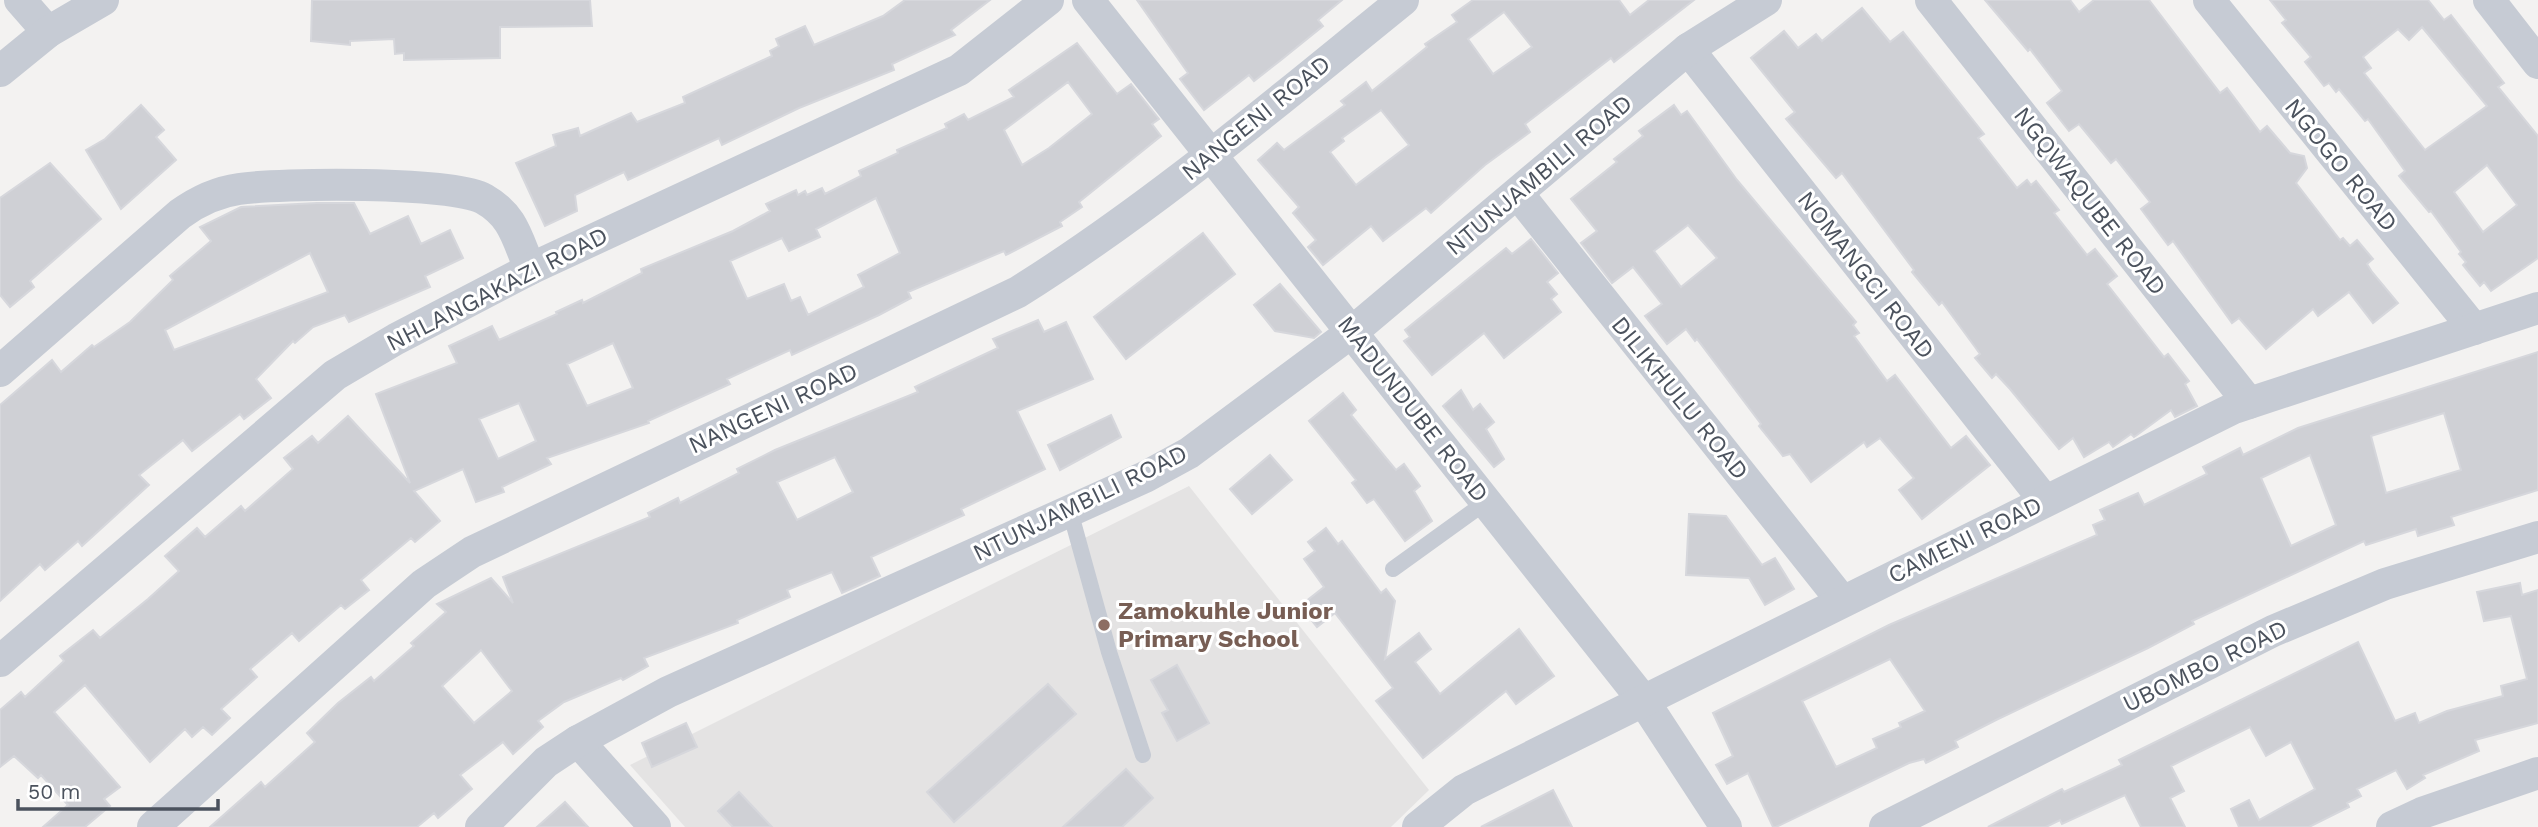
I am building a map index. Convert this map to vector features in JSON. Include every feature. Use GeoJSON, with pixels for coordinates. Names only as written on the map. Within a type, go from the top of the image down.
{"type":"FeatureCollection","features":[{"type":"Feature","properties":{"kind":"street"},"geometry":{"type":"LineString","coordinates":[[20,0],[48,32]]}},
{"type":"Feature","properties":{"kind":"street"},"geometry":{"type":"LineString","coordinates":[[0,71],[48,32],[103,0]]}},
{"type":"Feature","properties":{"kind":"street","name":"NHLANGAKAZI ROAD"},"geometry":{"type":"LineString","coordinates":[[0,662],[335,375],[396,339],[530,269],[949,75],[1048,0]]}},
{"type":"Feature","properties":{"kind":"street","name":"MADUNDUBE ROAD"},"geometry":{"type":"LineString","coordinates":[[1088,0],[1209,157],[1352,332],[1643,700],[1726,827]]}},
{"type":"Feature","properties":{"kind":"street","name":"NANGENI ROAD"},"geometry":{"type":"LineString","coordinates":[[153,827],[424,584],[472,552],[1018,292],[1062,265],[1209,157],[1403,0]]}},
{"type":"Feature","properties":{"kind":"street","name":"NTUNJAMBILI ROAD"},"geometry":{"type":"LineString","coordinates":[[481,827],[546,762],[668,691],[1145,477],[1189,453],[1352,332],[1519,195],[1688,50],[1766,0]]}},
{"type":"Feature","properties":{"kind":"street","name":"NGQWAQUBE ROAD"},"geometry":{"type":"LineString","coordinates":[[1931,0],[2249,403]]}},
{"type":"Feature","properties":{"kind":"street","name":"NGOGO ROAD"},"geometry":{"type":"LineString","coordinates":[[2209,0],[2474,329]]}},
{"type":"Feature","properties":{"kind":"street"},"geometry":{"type":"LineString","coordinates":[[2489,0],[2538,63]]}},
{"type":"Feature","properties":{"kind":"street","name":"NOMANGCI ROAD"},"geometry":{"type":"LineString","coordinates":[[1688,50],[2045,501]]}},
{"type":"Feature","properties":{"kind":"street"},"geometry":{"type":"LineString","coordinates":[[0,371],[180,214],[213,195],[239,189],[307,186],[445,188],[482,198],[507,215],[530,269]]}},
{"type":"Feature","properties":{"kind":"street","name":"DILIKHULU ROAD"},"geometry":{"type":"LineString","coordinates":[[1519,195],[1842,601]]}},
{"type":"Feature","properties":{"kind":"street","name":"CAMENI ROAD"},"geometry":{"type":"LineString","coordinates":[[1418,827],[1464,790],[1842,601],[2249,403],[2538,308]]}},
{"type":"Feature","properties":{"kind":"street","name":"UBOMBO ROAD"},"geometry":{"type":"LineString","coordinates":[[1885,827],[2273,631],[2385,584],[2538,537]]}},
{"type":"Feature","properties":{"kind":"street"},"geometry":{"type":"LineString","coordinates":[[578,741],[655,827]]}},
{"type":"Feature","properties":{"kind":"street"},"geometry":{"type":"LineString","coordinates":[[2392,827],[2433,809],[2538,774]]}},
{"type":"Feature","properties":{"kind":"lane"},"geometry":{"type":"LineString","coordinates":[[1393,569],[1486,502]]}},
{"type":"Feature","properties":{"kind":"lane"},"geometry":{"type":"LineString","coordinates":[[1070,511],[1109,652],[1143,755]]}},
{"type":"Feature","properties":{"kind":"shaded area","name":"Zamokuhle Junior Primary School"},"geometry":{"type":"Polygon","coordinates":[[[1189,486],[1429,790],[1391,827],[685,827],[630,765],[1189,486]]]}},
{"type":"Feature","properties":{"kind":"building"},"geometry":{"type":"Polygon","coordinates":[[[312,0],[590,0],[592,26],[500,27],[500,58],[404,60],[404,53],[395,54],[394,39],[350,41],[350,45],[311,41],[312,0]]]}},
{"type":"Feature","properties":{"kind":"building"},"geometry":{"type":"Polygon","coordinates":[[[905,0],[990,0],[951,30],[955,35],[892,64],[894,70],[799,108],[722,145],[719,138],[628,180],[624,172],[575,195],[577,211],[545,226],[516,163],[556,146],[553,135],[578,128],[580,136],[631,113],[637,122],[685,103],[683,97],[772,56],[770,51],[779,46],[776,39],[805,26],[814,45],[883,16],[905,0]]]}},
{"type":"Feature","properties":{"kind":"building"},"geometry":{"type":"Polygon","coordinates":[[[1137,0],[1342,0],[1318,20],[1323,26],[1281,60],[1254,81],[1249,75],[1204,110],[1180,79],[1188,73],[1137,0]]]}},
{"type":"Feature","properties":{"kind":"building"},"geometry":{"type":"Polygon","coordinates":[[[1473,0],[1619,0],[1630,15],[1649,0],[1694,0],[1614,62],[1611,58],[1525,124],[1530,132],[1485,165],[1431,213],[1426,208],[1383,241],[1371,226],[1323,265],[1308,247],[1316,240],[1293,213],[1299,207],[1258,160],[1277,143],[1284,150],[1345,105],[1341,101],[1366,82],[1372,91],[1427,47],[1425,44],[1457,22],[1452,15],[1473,0]],[[1504,12],[1468,39],[1493,74],[1532,47],[1504,12]],[[1381,110],[1342,138],[1344,141],[1330,152],[1356,185],[1409,145],[1381,110]]]}},
{"type":"Feature","properties":{"kind":"building"},"geometry":{"type":"Polygon","coordinates":[[[1985,0],[2070,0],[2079,12],[2094,0],[2149,0],[2220,93],[2227,88],[2260,132],[2267,126],[2290,153],[2304,156],[2307,168],[2296,183],[2340,240],[2343,238],[2350,246],[2357,240],[2373,259],[2367,264],[2372,272],[2398,303],[2373,323],[2349,292],[2318,316],[2313,309],[2266,349],[2239,318],[2232,323],[2173,241],[2168,245],[2141,209],[2150,202],[2116,159],[2111,163],[2079,124],[2069,131],[2047,103],[2062,91],[2030,49],[2028,51],[1985,0]]]}},
{"type":"Feature","properties":{"kind":"building"},"geometry":{"type":"Polygon","coordinates":[[[2270,0],[2428,0],[2444,20],[2451,15],[2504,83],[2498,87],[2538,136],[2538,258],[2491,291],[2484,282],[2480,286],[2463,265],[2466,262],[2459,254],[2461,252],[2431,211],[2429,212],[2399,176],[2405,171],[2368,119],[2365,121],[2339,89],[2336,92],[2329,83],[2324,86],[2305,62],[2311,57],[2282,23],[2286,20],[2270,0]],[[2422,27],[2409,40],[2398,29],[2363,57],[2371,68],[2364,73],[2425,150],[2487,106],[2422,27]],[[2487,165],[2454,192],[2483,232],[2517,205],[2487,165]]]}},
{"type":"Feature","properties":{"kind":"building"},"geometry":{"type":"Polygon","coordinates":[[[1862,8],[1890,42],[1903,32],[1984,134],[1978,138],[2017,188],[2027,180],[2031,185],[2036,181],[2059,210],[2054,213],[2087,255],[2095,249],[2117,276],[2107,284],[2164,357],[2168,354],[2189,381],[2185,384],[2197,406],[2175,417],[2171,410],[2134,437],[2131,434],[2113,447],[2109,442],[2084,457],[2073,438],[2059,449],[2010,389],[1996,374],[1992,378],[1975,358],[1980,354],[1975,347],[1942,302],[1939,305],[1912,272],[1914,270],[1842,173],[1836,178],[1786,119],[1795,112],[1751,58],[1784,31],[1798,48],[1816,34],[1822,41],[1862,8]]]}},
{"type":"Feature","properties":{"kind":"building"},"geometry":{"type":"Polygon","coordinates":[[[1077,43],[1117,94],[1131,84],[1159,119],[1152,124],[1161,136],[1079,202],[1082,207],[1060,222],[1062,226],[1006,255],[1004,251],[908,292],[911,298],[879,315],[792,355],[790,350],[727,379],[730,384],[648,421],[649,423],[547,458],[551,464],[502,487],[504,492],[476,502],[463,469],[414,491],[440,521],[415,542],[411,538],[361,580],[369,590],[345,609],[341,605],[299,641],[292,633],[250,669],[257,677],[221,709],[230,718],[212,735],[203,727],[192,737],[185,729],[150,762],[85,685],[54,712],[120,787],[104,799],[110,806],[85,827],[43,827],[68,805],[41,775],[38,778],[14,756],[0,767],[0,710],[21,692],[25,697],[64,661],[60,656],[93,630],[100,638],[148,599],[179,571],[165,556],[197,528],[205,537],[241,506],[245,511],[293,469],[284,458],[312,436],[318,443],[348,416],[410,483],[376,394],[457,363],[449,346],[492,326],[499,340],[582,300],[583,303],[642,273],[641,269],[733,231],[770,211],[766,204],[796,190],[798,195],[805,191],[807,195],[822,188],[825,194],[861,176],[859,171],[898,153],[897,150],[947,128],[945,124],[964,114],[968,120],[1014,97],[1009,90],[1077,43]],[[1068,82],[1004,130],[1022,165],[1049,148],[1092,114],[1068,82]],[[876,198],[816,229],[820,237],[789,251],[782,238],[730,261],[747,299],[784,284],[791,301],[800,297],[808,315],[864,287],[858,275],[900,253],[876,198]],[[613,343],[567,364],[587,406],[633,388],[613,343]],[[519,403],[479,419],[498,459],[536,441],[519,403]]]}},
{"type":"Feature","properties":{"kind":"building"},"geometry":{"type":"Polygon","coordinates":[[[141,105],[164,130],[156,137],[176,160],[121,209],[86,150],[105,139],[141,105]]]}},
{"type":"Feature","properties":{"kind":"building"},"geometry":{"type":"Polygon","coordinates":[[[1674,105],[1681,115],[1687,111],[1737,180],[1856,322],[1853,325],[1859,333],[1854,336],[1887,381],[1895,375],[1951,448],[1966,436],[1990,465],[1922,519],[1899,490],[1914,478],[1880,438],[1867,447],[1864,442],[1811,482],[1790,454],[1783,456],[1697,339],[1695,341],[1686,329],[1667,344],[1645,316],[1662,304],[1633,267],[1612,283],[1581,243],[1597,231],[1571,199],[1617,162],[1614,159],[1643,136],[1639,131],[1674,105]],[[1688,225],[1654,251],[1681,287],[1717,258],[1688,225]]]}},
{"type":"Feature","properties":{"kind":"building"},"geometry":{"type":"Polygon","coordinates":[[[50,163],[101,219],[30,281],[34,287],[10,307],[0,295],[0,198],[50,163]]]}},
{"type":"Feature","properties":{"kind":"building"},"geometry":{"type":"Polygon","coordinates":[[[354,203],[370,234],[408,216],[421,244],[450,230],[463,258],[425,276],[430,287],[349,322],[345,315],[313,327],[295,343],[293,341],[256,379],[271,398],[244,419],[240,414],[192,451],[183,440],[139,475],[149,485],[82,546],[78,541],[45,570],[40,564],[0,601],[0,405],[52,360],[61,372],[92,345],[94,347],[130,322],[173,280],[170,276],[211,241],[200,227],[241,207],[354,203]],[[310,253],[165,330],[174,350],[328,292],[310,253]]]}},
{"type":"Feature","properties":{"kind":"building"},"geometry":{"type":"Polygon","coordinates":[[[1203,233],[1235,274],[1126,359],[1094,317],[1203,233]]]}},
{"type":"Feature","properties":{"kind":"building"},"geometry":{"type":"Polygon","coordinates":[[[1531,239],[1558,273],[1547,282],[1557,294],[1551,299],[1561,312],[1504,358],[1484,333],[1432,375],[1404,341],[1410,337],[1405,330],[1506,248],[1512,254],[1531,239]]]}},
{"type":"Feature","properties":{"kind":"building"},"geometry":{"type":"Polygon","coordinates":[[[1280,284],[1321,332],[1314,338],[1275,331],[1254,305],[1280,284]]]}},
{"type":"Feature","properties":{"kind":"building"},"geometry":{"type":"Polygon","coordinates":[[[1038,320],[1044,332],[1066,322],[1093,379],[1017,411],[1045,469],[961,509],[964,515],[871,557],[880,576],[842,593],[832,572],[787,590],[790,597],[737,620],[738,623],[644,658],[648,666],[623,680],[621,678],[564,702],[538,721],[543,727],[513,754],[503,742],[460,775],[472,789],[438,818],[434,813],[417,827],[210,827],[261,782],[265,787],[315,742],[307,733],[338,703],[371,677],[374,681],[414,646],[411,643],[446,612],[437,604],[491,578],[513,603],[503,577],[650,517],[648,513],[678,498],[680,503],[739,473],[737,469],[775,450],[918,392],[915,387],[998,348],[993,339],[1038,320]],[[835,457],[777,482],[797,520],[853,492],[835,457]],[[481,650],[442,686],[474,723],[512,691],[481,650]]]}},
{"type":"Feature","properties":{"kind":"building"},"geometry":{"type":"Polygon","coordinates":[[[2538,352],[2538,490],[2451,517],[2454,525],[2418,536],[2416,529],[2366,545],[2364,541],[2192,621],[2194,624],[2148,648],[1996,720],[1955,741],[1958,747],[1926,763],[1924,759],[1909,763],[1776,827],[1773,827],[1748,773],[1727,784],[1716,765],[1733,756],[1713,713],[1889,625],[2097,535],[2093,525],[2105,520],[2100,510],[2138,493],[2144,505],[2207,474],[2203,467],[2240,448],[2243,455],[2298,428],[2538,352]],[[2444,413],[2371,436],[2386,493],[2461,470],[2444,413]],[[2310,455],[2261,478],[2291,546],[2336,525],[2310,455]],[[1890,659],[1802,701],[1836,767],[1877,748],[1873,739],[1901,727],[1899,723],[1925,711],[1890,659]]]}},
{"type":"Feature","properties":{"kind":"building"},"geometry":{"type":"Polygon","coordinates":[[[1461,390],[1473,410],[1480,404],[1494,422],[1486,429],[1504,459],[1494,467],[1443,406],[1461,390]]]}},
{"type":"Feature","properties":{"kind":"building"},"geometry":{"type":"Polygon","coordinates":[[[1343,393],[1356,410],[1351,415],[1386,458],[1396,470],[1404,464],[1420,486],[1414,491],[1432,521],[1405,541],[1374,499],[1367,503],[1352,483],[1356,480],[1309,421],[1343,393]]]}},
{"type":"Feature","properties":{"kind":"building"},"geometry":{"type":"Polygon","coordinates":[[[1111,415],[1121,437],[1060,470],[1048,445],[1111,415]]]}},
{"type":"Feature","properties":{"kind":"building"},"geometry":{"type":"Polygon","coordinates":[[[1270,455],[1292,480],[1252,514],[1230,489],[1270,455]]]}},
{"type":"Feature","properties":{"kind":"building"},"geometry":{"type":"Polygon","coordinates":[[[1689,514],[1726,516],[1762,565],[1775,558],[1794,589],[1765,605],[1749,578],[1686,575],[1689,514]]]}},
{"type":"Feature","properties":{"kind":"building"},"geometry":{"type":"Polygon","coordinates":[[[1326,528],[1338,544],[1342,541],[1381,593],[1386,589],[1395,601],[1385,659],[1419,633],[1431,649],[1415,662],[1440,694],[1519,629],[1554,676],[1516,704],[1506,691],[1423,758],[1376,701],[1393,688],[1335,613],[1317,627],[1300,606],[1324,587],[1304,559],[1315,551],[1308,542],[1326,528]]]}},
{"type":"Feature","properties":{"kind":"building"},"geometry":{"type":"Polygon","coordinates":[[[2520,583],[2522,595],[2538,590],[2538,723],[2475,740],[2479,751],[2423,775],[2425,778],[2407,789],[2396,770],[2357,789],[2361,796],[2347,803],[2349,807],[2309,827],[2239,827],[2231,809],[2249,800],[2259,820],[2315,789],[2291,742],[2266,756],[2250,727],[2171,766],[2184,791],[2170,798],[2185,827],[2141,827],[2125,795],[2062,824],[2060,820],[2046,827],[1988,827],[2062,789],[2064,792],[2122,765],[2119,760],[2358,642],[2395,721],[2415,713],[2419,723],[2447,711],[2503,696],[2501,686],[2527,679],[2511,616],[2484,621],[2477,592],[2520,583]]]}},
{"type":"Feature","properties":{"kind":"building"},"geometry":{"type":"Polygon","coordinates":[[[1177,665],[1209,723],[1177,741],[1162,713],[1168,710],[1151,680],[1177,665]]]}},
{"type":"Feature","properties":{"kind":"building"},"geometry":{"type":"Polygon","coordinates":[[[1048,684],[1076,714],[954,822],[927,792],[1048,684]]]}},
{"type":"Feature","properties":{"kind":"building"},"geometry":{"type":"Polygon","coordinates":[[[686,723],[697,747],[652,767],[642,743],[686,723]]]}},
{"type":"Feature","properties":{"kind":"building"},"geometry":{"type":"Polygon","coordinates":[[[1126,769],[1153,798],[1122,827],[1063,827],[1126,769]]]}},
{"type":"Feature","properties":{"kind":"building"},"geometry":{"type":"Polygon","coordinates":[[[1553,790],[1572,827],[1481,827],[1553,790]]]}},
{"type":"Feature","properties":{"kind":"building"},"geometry":{"type":"Polygon","coordinates":[[[739,792],[772,827],[733,827],[718,811],[739,792]]]}},
{"type":"Feature","properties":{"kind":"building"},"geometry":{"type":"Polygon","coordinates":[[[565,802],[588,827],[537,827],[565,802]]]}},
{"type":"Feature","properties":{"kind":"place","name":"Zamokuhle Junior Primary School"},"geometry":{"type":"Point","coordinates":[1104,625]}}]}
